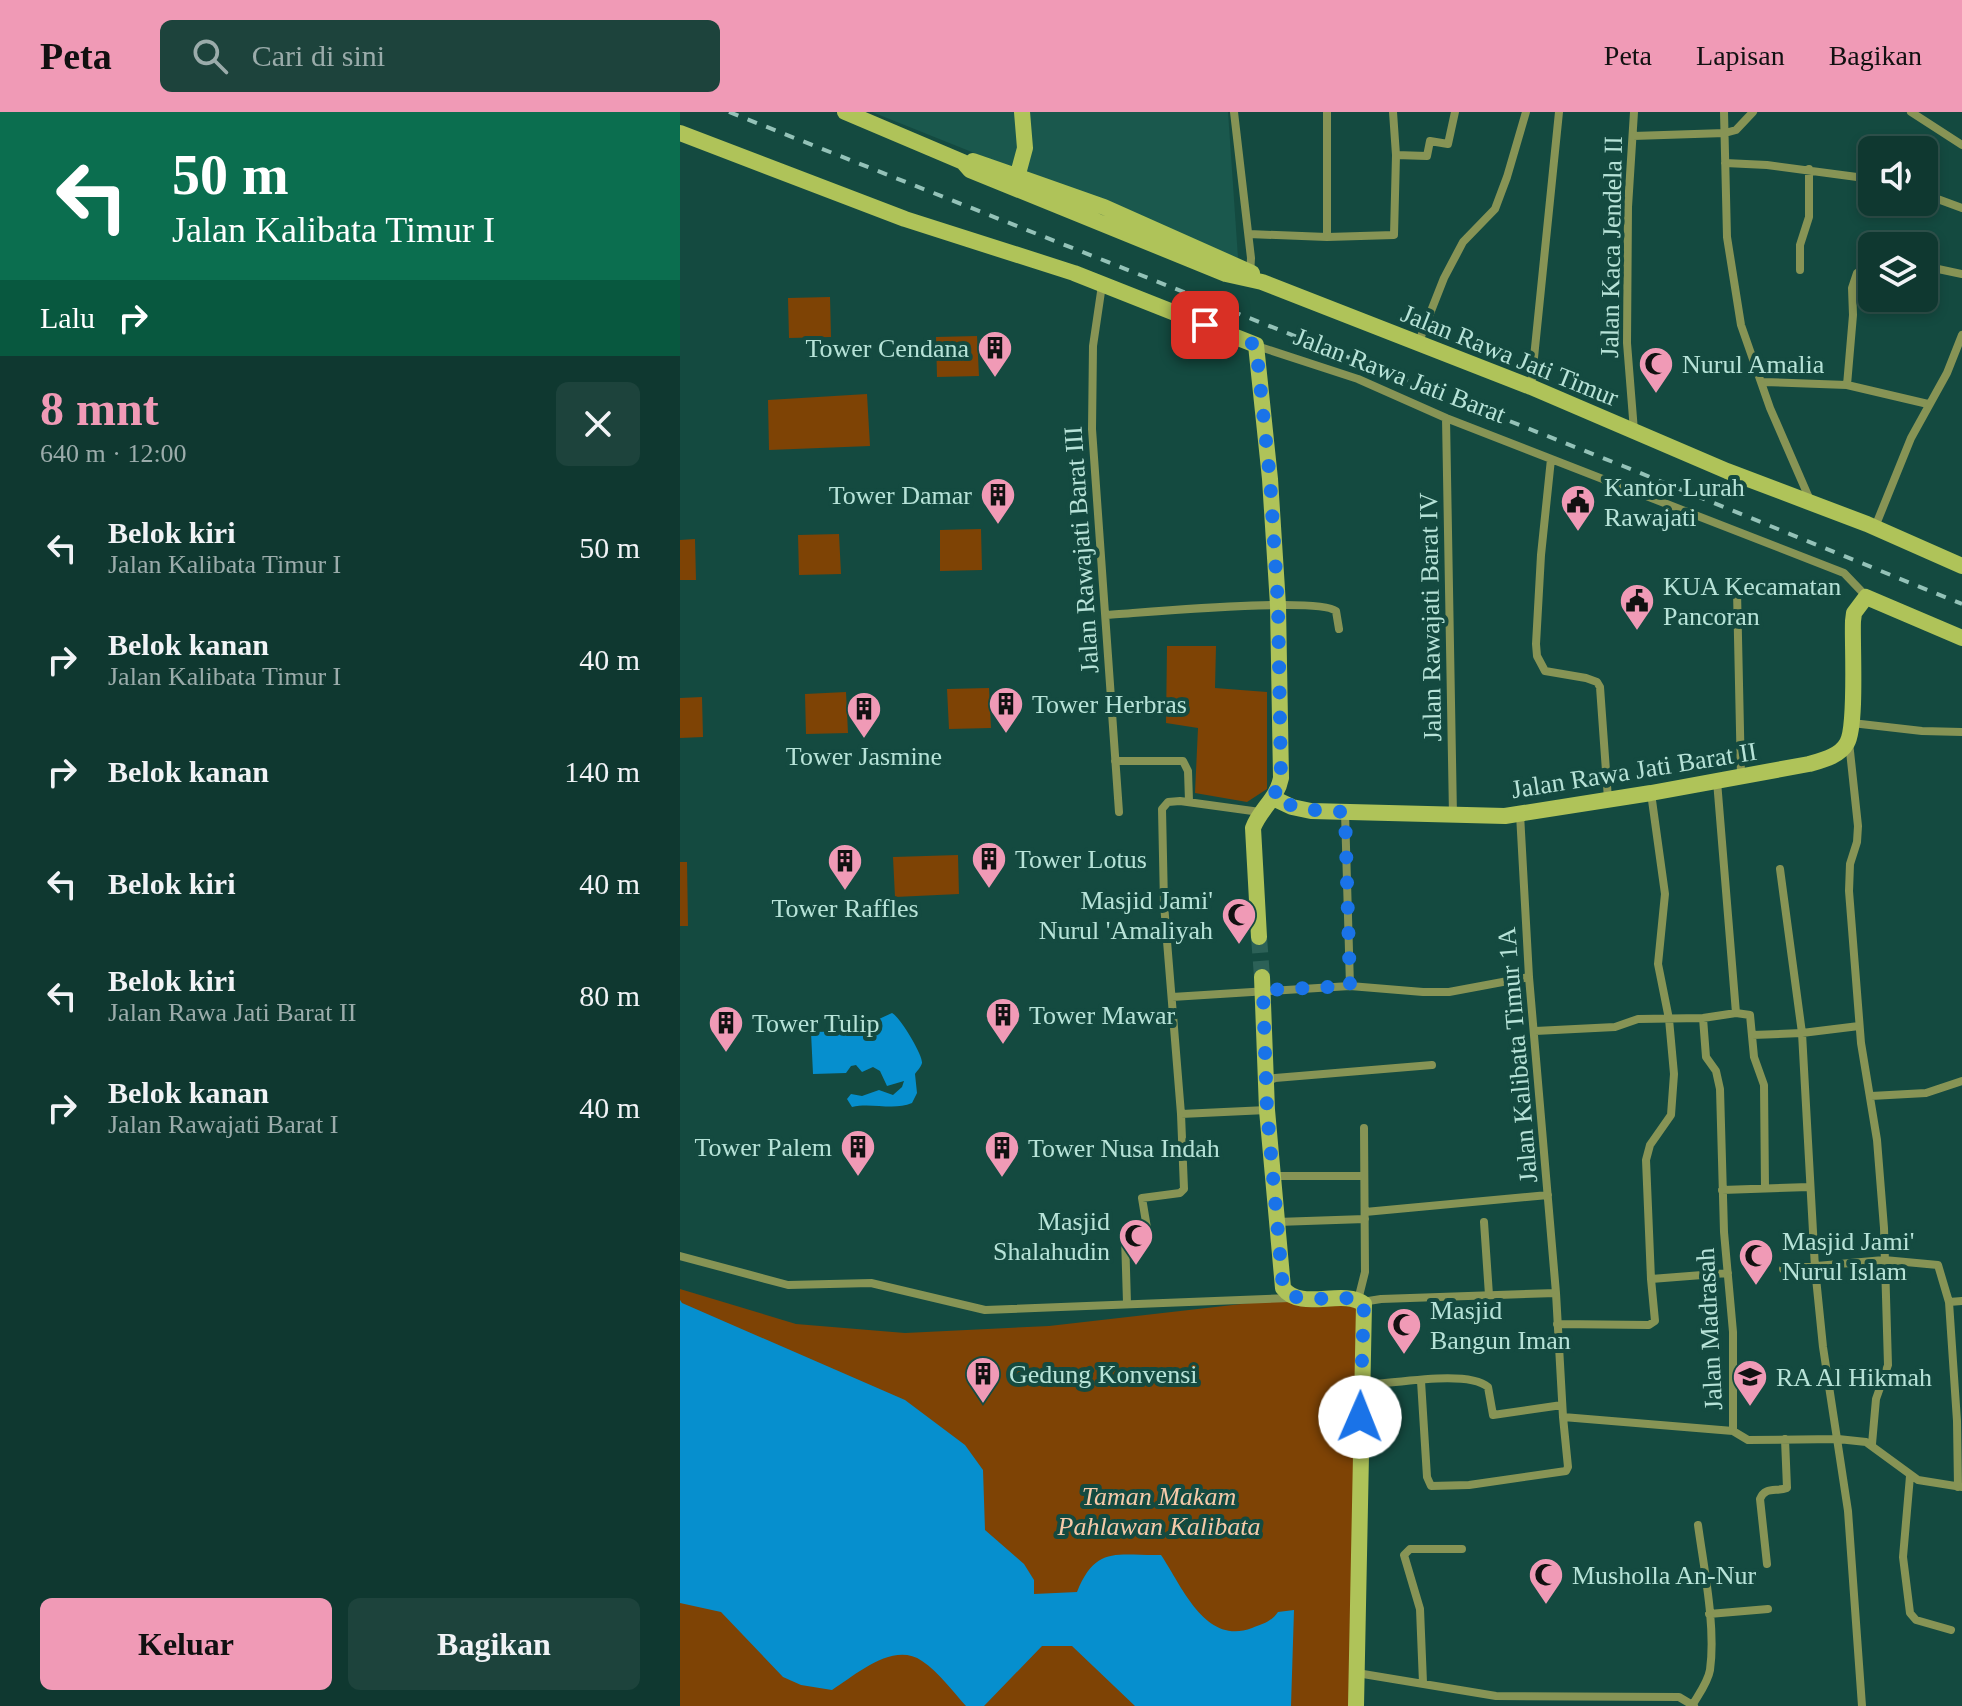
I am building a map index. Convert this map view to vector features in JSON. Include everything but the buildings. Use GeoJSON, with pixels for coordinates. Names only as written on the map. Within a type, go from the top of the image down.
{"type":"FeatureCollection","features":[{"type":"Feature","properties":{"kind":"street","name":"Jalan Rawa Jati Timur"},"geometry":{"type":"LineString","coordinates":[[845,112],[963,162],[972,160],[1016,181],[1104,207],[1253,278],[1418,344],[1533,379],[1634,431],[1962,566]]}},
{"type":"Feature","properties":{"kind":"street"},"geometry":{"type":"LineString","coordinates":[[1016,181],[1025,148],[1022,112]]}},
{"type":"Feature","properties":{"kind":"street"},"geometry":{"type":"LineString","coordinates":[[1234,112],[1253,278]]}},
{"type":"Feature","properties":{"kind":"street"},"geometry":{"type":"LineString","coordinates":[[1327,112],[1327,237]]}},
{"type":"Feature","properties":{"kind":"street"},"geometry":{"type":"LineString","coordinates":[[1249,234],[1327,237],[1394,235],[1396,155],[1393,112]]}},
{"type":"Feature","properties":{"kind":"street"},"geometry":{"type":"LineString","coordinates":[[1396,155],[1427,156],[1430,141],[1448,144],[1455,112]]}},
{"type":"Feature","properties":{"kind":"street"},"geometry":{"type":"LineString","coordinates":[[1418,344],[1444,278],[1463,242],[1495,209],[1526,112]]}},
{"type":"Feature","properties":{"kind":"street"},"geometry":{"type":"LineString","coordinates":[[1533,379],[1559,112]]}},
{"type":"Feature","properties":{"kind":"street","name":"Jalan Kaca Jendela II"},"geometry":{"type":"LineString","coordinates":[[1634,112],[1628,207],[1627,343],[1634,431]]}},
{"type":"Feature","properties":{"kind":"street"},"geometry":{"type":"LineString","coordinates":[[1724,112],[1727,237],[1741,325],[1770,408],[1812,504]]}},
{"type":"Feature","properties":{"kind":"street"},"geometry":{"type":"LineString","coordinates":[[1633,136],[1725,133],[1736,130],[1753,112]]}},
{"type":"Feature","properties":{"kind":"street"},"geometry":{"type":"LineString","coordinates":[[1911,112],[1962,145]]}},
{"type":"Feature","properties":{"kind":"street","name":"Jalan Rawa Jati Barat"},"geometry":{"type":"LineString","coordinates":[[680,133],[905,219],[1074,273],[1256,345],[1358,379],[1446,418],[1844,573],[1866,597]]}},
{"type":"Feature","properties":{"kind":"street"},"geometry":{"type":"LineString","coordinates":[[1725,163],[1809,169],[1858,177]]}},
{"type":"Feature","properties":{"kind":"street"},"geometry":{"type":"LineString","coordinates":[[1800,270],[1800,245],[1809,217],[1809,169]]}},
{"type":"Feature","properties":{"kind":"street"},"geometry":{"type":"LineString","coordinates":[[1938,199],[1962,208]]}},
{"type":"Feature","properties":{"kind":"street"},"geometry":{"type":"LineString","coordinates":[[1938,269],[1962,274]]}},
{"type":"Feature","properties":{"kind":"street"},"geometry":{"type":"LineString","coordinates":[[1847,385],[1852,288],[1858,272]]}},
{"type":"Feature","properties":{"kind":"street","name":"Jalan Rawajati Barat III"},"geometry":{"type":"LineString","coordinates":[[1102,285],[1093,346],[1092,416],[1119,812]]}},
{"type":"Feature","properties":{"kind":"street"},"geometry":{"type":"LineString","coordinates":[[1874,528],[1911,438],[1947,373],[1962,335]]}},
{"type":"Feature","properties":{"kind":"street"},"geometry":{"type":"LineString","coordinates":[[1256,345],[1270,479],[1278,605],[1281,778],[1273,798],[1260,812],[1253,837],[1259,937]]}},
{"type":"Feature","properties":{"kind":"street"},"geometry":{"type":"LineString","coordinates":[[1763,382],[1847,385],[1928,404]]}},
{"type":"Feature","properties":{"kind":"street","name":"Jalan Rawajati Barat IV"},"geometry":{"type":"LineString","coordinates":[[1446,418],[1453,816]]}},
{"type":"Feature","properties":{"kind":"street"},"geometry":{"type":"LineString","coordinates":[[1551,459],[1541,555],[1537,656],[1545,671],[1586,678],[1597,682],[1600,687],[1608,799]]}},
{"type":"Feature","properties":{"kind":"street"},"geometry":{"type":"LineString","coordinates":[[1737,591],[1741,776]]}},
{"type":"Feature","properties":{"kind":"street"},"geometry":{"type":"LineString","coordinates":[[1783,1269],[1884,1260],[1938,1265],[1949,1302],[1960,1487],[1929,1484],[1910,1476],[1872,1444],[1876,1399],[1888,1365],[1884,1260],[1881,1176],[1859,1026],[1849,891],[1850,864],[1858,826],[1849,741],[1853,621],[1866,597],[1962,638]]}},
{"type":"Feature","properties":{"kind":"street"},"geometry":{"type":"LineString","coordinates":[[1106,615],[1278,605],[1331,607],[1338,614],[1339,629]]}},
{"type":"Feature","properties":{"kind":"street"},"geometry":{"type":"LineString","coordinates":[[1851,723],[1962,732]]}},
{"type":"Feature","properties":{"kind":"street","name":"Jalan Rawa Jati Barat II"},"geometry":{"type":"LineString","coordinates":[[1273,798],[1300,809],[1345,812],[1453,816],[1520,814],[1651,793],[1827,759],[1841,751],[1849,741]]}},
{"type":"Feature","properties":{"kind":"street"},"geometry":{"type":"LineString","coordinates":[[1115,761],[1183,761],[1188,771],[1189,801]]}},
{"type":"Feature","properties":{"kind":"street"},"geometry":{"type":"LineString","coordinates":[[1717,781],[1736,1013]]}},
{"type":"Feature","properties":{"kind":"street"},"geometry":{"type":"LineString","coordinates":[[1557,1324],[1652,1324],[1655,1321],[1646,1160],[1650,1145],[1664,1127],[1673,1105],[1674,1074],[1669,1019],[1658,964],[1665,894],[1651,793]]}},
{"type":"Feature","properties":{"kind":"street"},"geometry":{"type":"LineString","coordinates":[[1127,1303],[1125,1236],[1148,1234],[1142,1198],[1180,1193],[1184,1189],[1164,904],[1161,814],[1168,802],[1189,801],[1260,812]]}},
{"type":"Feature","properties":{"kind":"street"},"geometry":{"type":"LineString","coordinates":[[1345,812],[1350,986]]}},
{"type":"Feature","properties":{"kind":"street","name":"Jalan Kalibata Timur 1A"},"geometry":{"type":"LineString","coordinates":[[1421,1381],[1427,1477],[1431,1486],[1469,1485],[1566,1471],[1556,1293],[1529,977],[1520,814]]}},
{"type":"Feature","properties":{"kind":"street"},"geometry":{"type":"LineString","coordinates":[[1780,869],[1802,1033],[1815,1268],[1823,1347],[1848,1511],[1862,1706]]}},
{"type":"Feature","properties":{"kind":"street"},"geometry":{"type":"LineString","coordinates":[[1263,985],[1267,990],[1350,986],[1449,992],[1529,977]]}},
{"type":"Feature","properties":{"kind":"street"},"geometry":{"type":"LineString","coordinates":[[1172,997],[1263,985]]}},
{"type":"Feature","properties":{"kind":"street"},"geometry":{"type":"LineString","coordinates":[[1263,985],[1267,1110],[1276,1222],[1283,1288],[1294,1298]]}},
{"type":"Feature","properties":{"kind":"street"},"geometry":{"type":"LineString","coordinates":[[1535,1031],[1615,1027],[1638,1019],[1703,1018],[1736,1013],[1750,1015],[1754,1057],[1765,1096],[1765,1188]]}},
{"type":"Feature","properties":{"kind":"street","name":"Jalan Madrasah"},"geometry":{"type":"LineString","coordinates":[[1703,1018],[1706,1057],[1716,1071],[1720,1089],[1722,1190],[1733,1332],[1733,1431],[1748,1440],[1838,1439],[1872,1444]]}},
{"type":"Feature","properties":{"kind":"street"},"geometry":{"type":"LineString","coordinates":[[1752,1035],[1859,1026]]}},
{"type":"Feature","properties":{"kind":"street"},"geometry":{"type":"LineString","coordinates":[[1266,1082],[1275,1078],[1432,1065]]}},
{"type":"Feature","properties":{"kind":"street"},"geometry":{"type":"LineString","coordinates":[[1871,1096],[1926,1093],[1962,1081]]}},
{"type":"Feature","properties":{"kind":"street"},"geometry":{"type":"LineString","coordinates":[[1181,1114],[1267,1110]]}},
{"type":"Feature","properties":{"kind":"street"},"geometry":{"type":"LineString","coordinates":[[1356,1706],[1365,1309],[1360,1301],[1365,1272],[1364,1128]]}},
{"type":"Feature","properties":{"kind":"street"},"geometry":{"type":"LineString","coordinates":[[1272,1176],[1364,1176]]}},
{"type":"Feature","properties":{"kind":"street"},"geometry":{"type":"LineString","coordinates":[[1722,1190],[1809,1187]]}},
{"type":"Feature","properties":{"kind":"street"},"geometry":{"type":"LineString","coordinates":[[1276,1222],[1365,1216],[1548,1195]]}},
{"type":"Feature","properties":{"kind":"street"},"geometry":{"type":"LineString","coordinates":[[1484,1222],[1489,1295]]}},
{"type":"Feature","properties":{"kind":"street"},"geometry":{"type":"LineString","coordinates":[[680,1256],[788,1285],[871,1283],[985,1310],[1294,1298],[1360,1301],[1556,1293]]}},
{"type":"Feature","properties":{"kind":"street"},"geometry":{"type":"LineString","coordinates":[[1651,1279],[1728,1273]]}},
{"type":"Feature","properties":{"kind":"street"},"geometry":{"type":"LineString","coordinates":[[1949,1302],[1962,1301]]}},
{"type":"Feature","properties":{"kind":"street"},"geometry":{"type":"LineString","coordinates":[[1361,1385],[1456,1377],[1480,1380],[1488,1387],[1490,1407],[1493,1415],[1497,1416],[1562,1405]]}},
{"type":"Feature","properties":{"kind":"street"},"geometry":{"type":"LineString","coordinates":[[1563,1417],[1733,1431]]}},
{"type":"Feature","properties":{"kind":"street"},"geometry":{"type":"LineString","coordinates":[[1767,1564],[1760,1499],[1762,1492],[1787,1488],[1785,1439]]}},
{"type":"Feature","properties":{"kind":"street"},"geometry":{"type":"LineString","coordinates":[[1910,1476],[1903,1557],[1910,1613],[1916,1620],[1951,1630]]}},
{"type":"Feature","properties":{"kind":"street"},"geometry":{"type":"LineString","coordinates":[[1357,1673],[1496,1696],[1679,1697],[1693,1705],[1710,1672],[1709,1614],[1698,1525]]}},
{"type":"Feature","properties":{"kind":"street"},"geometry":{"type":"LineString","coordinates":[[1423,1683],[1420,1609],[1404,1555],[1410,1549],[1462,1549]]}},
{"type":"Feature","properties":{"kind":"street"},"geometry":{"type":"LineString","coordinates":[[1709,1614],[1768,1609]]}},
{"type":"Feature","properties":{"kind":"shaded area"},"geometry":{"type":"Polygon","coordinates":[[[872,112],[1228,112],[1238,258],[1229,255],[872,112]]]}},
{"type":"Feature","properties":{"kind":"green space"},"geometry":{"type":"Polygon","coordinates":[[[830,297],[831,337],[789,338],[788,298],[830,297]]]}},
{"type":"Feature","properties":{"kind":"green space"},"geometry":{"type":"Polygon","coordinates":[[[977,336],[979,376],[937,377],[936,337],[977,336]]]}},
{"type":"Feature","properties":{"kind":"green space"},"geometry":{"type":"Polygon","coordinates":[[[867,394],[870,446],[769,450],[768,400],[867,394]]]}},
{"type":"Feature","properties":{"kind":"green space"},"geometry":{"type":"Polygon","coordinates":[[[981,529],[982,570],[940,571],[940,530],[981,529]]]}},
{"type":"Feature","properties":{"kind":"green space"},"geometry":{"type":"Polygon","coordinates":[[[839,534],[841,574],[799,575],[798,535],[839,534]]]}},
{"type":"Feature","properties":{"kind":"green space"},"geometry":{"type":"Polygon","coordinates":[[[695,539],[696,580],[680,580],[680,540],[695,539]]]}},
{"type":"Feature","properties":{"kind":"green space"},"geometry":{"type":"Polygon","coordinates":[[[1167,646],[1216,646],[1215,688],[1267,692],[1267,789],[1247,802],[1195,793],[1198,728],[1166,723],[1167,646]]]}},
{"type":"Feature","properties":{"kind":"green space"},"geometry":{"type":"Polygon","coordinates":[[[989,688],[991,728],[949,729],[947,689],[989,688]]]}},
{"type":"Feature","properties":{"kind":"green space"},"geometry":{"type":"Polygon","coordinates":[[[846,692],[848,733],[806,734],[805,694],[846,692]]]}},
{"type":"Feature","properties":{"kind":"green space"},"geometry":{"type":"Polygon","coordinates":[[[702,697],[703,737],[680,738],[680,698],[702,697]]]}},
{"type":"Feature","properties":{"kind":"green space"},"geometry":{"type":"Polygon","coordinates":[[[958,855],[959,894],[895,897],[893,857],[958,855]]]}},
{"type":"Feature","properties":{"kind":"green space"},"geometry":{"type":"Polygon","coordinates":[[[680,862],[687,862],[688,926],[680,926],[680,862]]]}},
{"type":"Feature","properties":{"kind":"green space","name":"Taman Makam Pahlawan Kalibata"},"geometry":{"type":"Polygon","coordinates":[[[680,1289],[796,1324],[905,1333],[1049,1326],[1294,1298],[1358,1300],[1354,1706],[680,1706],[680,1289]]]}},
{"type":"Feature","properties":{"kind":"water"},"geometry":{"type":"Polygon","coordinates":[[[892,1013],[905,1028],[921,1059],[915,1074],[917,1093],[912,1103],[905,1105],[852,1107],[847,1099],[851,1094],[862,1096],[879,1090],[893,1095],[904,1081],[887,1086],[880,1071],[873,1067],[862,1072],[856,1065],[846,1073],[813,1074],[811,1032],[875,1031],[879,1019],[892,1013]]]}},
{"type":"Feature","properties":{"kind":"water"},"geometry":{"type":"Polygon","coordinates":[[[680,1300],[905,1400],[965,1445],[983,1470],[985,1530],[1024,1564],[1034,1580],[1034,1594],[1077,1592],[1092,1567],[1110,1556],[1161,1555],[1197,1610],[1221,1629],[1235,1631],[1252,1628],[1270,1620],[1278,1612],[1294,1610],[1291,1706],[1135,1706],[1072,1646],[1042,1646],[984,1706],[966,1706],[934,1671],[911,1656],[887,1657],[875,1662],[832,1690],[801,1685],[783,1677],[721,1612],[680,1603],[680,1300]]]}},
{"type":"Feature","properties":{"kind":"tunnel"},"geometry":{"type":"LineString","coordinates":[[1259,937],[1262,977]]}},
{"type":"Feature","properties":{"kind":"railway"},"geometry":{"type":"LineString","coordinates":[[729,112],[1623,466],[1962,604]]}},
{"type":"Feature","properties":{"kind":"place","name":"Tower Cendana"},"geometry":{"type":"Point","coordinates":[995,379]}},
{"type":"Feature","properties":{"kind":"place","name":"Nurul Amalia"},"geometry":{"type":"Point","coordinates":[1656,395]}},
{"type":"Feature","properties":{"kind":"place","name":"Tower Damar"},"geometry":{"type":"Point","coordinates":[998,526]}},
{"type":"Feature","properties":{"kind":"place","name":"Kantor Lurah Rawajati"},"geometry":{"type":"Point","coordinates":[1578,533]}},
{"type":"Feature","properties":{"kind":"place","name":"KUA Kecamatan Pancoran"},"geometry":{"type":"Point","coordinates":[1637,632]}},
{"type":"Feature","properties":{"kind":"place","name":"Tower Herbras"},"geometry":{"type":"Point","coordinates":[1006,735]}},
{"type":"Feature","properties":{"kind":"place","name":"Tower Jasmine"},"geometry":{"type":"Point","coordinates":[864,740]}},
{"type":"Feature","properties":{"kind":"place","name":"Tower Lotus"},"geometry":{"type":"Point","coordinates":[989,890]}},
{"type":"Feature","properties":{"kind":"place","name":"Tower Raffles"},"geometry":{"type":"Point","coordinates":[845,892]}},
{"type":"Feature","properties":{"kind":"place","name":"Masjid Jami' Nurul 'Amaliyah"},"geometry":{"type":"Point","coordinates":[1239,946]}},
{"type":"Feature","properties":{"kind":"place","name":"Tower Mawar"},"geometry":{"type":"Point","coordinates":[1003,1046]}},
{"type":"Feature","properties":{"kind":"place","name":"Tower Tulip"},"geometry":{"type":"Point","coordinates":[726,1054]}},
{"type":"Feature","properties":{"kind":"place","name":"Tower Palem"},"geometry":{"type":"Point","coordinates":[858,1178]}},
{"type":"Feature","properties":{"kind":"place","name":"Tower Nusa Indah"},"geometry":{"type":"Point","coordinates":[1002,1179]}},
{"type":"Feature","properties":{"kind":"place","name":"Masjid Shalahudin"},"geometry":{"type":"Point","coordinates":[1136,1267]}},
{"type":"Feature","properties":{"kind":"place","name":"Masjid Jami' Nurul Islam"},"geometry":{"type":"Point","coordinates":[1756,1287]}},
{"type":"Feature","properties":{"kind":"place","name":"Masjid Bangun Iman"},"geometry":{"type":"Point","coordinates":[1404,1356]}},
{"type":"Feature","properties":{"kind":"place","name":"Gedung Konvensi"},"geometry":{"type":"Point","coordinates":[983,1405]}},
{"type":"Feature","properties":{"kind":"place","name":"RA Al Hikmah"},"geometry":{"type":"Point","coordinates":[1750,1408]}},
{"type":"Feature","properties":{"kind":"place","name":"Musholla An-Nur"},"geometry":{"type":"Point","coordinates":[1546,1606]}},
{"type":"Feature","properties":{"kind":"route"},"geometry":{"type":"LineString","coordinates":[[1205,325],[1256,345],[1270,479],[1278,605],[1281,778],[1273,798],[1300,809],[1345,812],[1350,986],[1263,992],[1267,1110],[1283,1288],[1294,1298],[1354,1299],[1364,1304],[1360,1417]]}}]}
